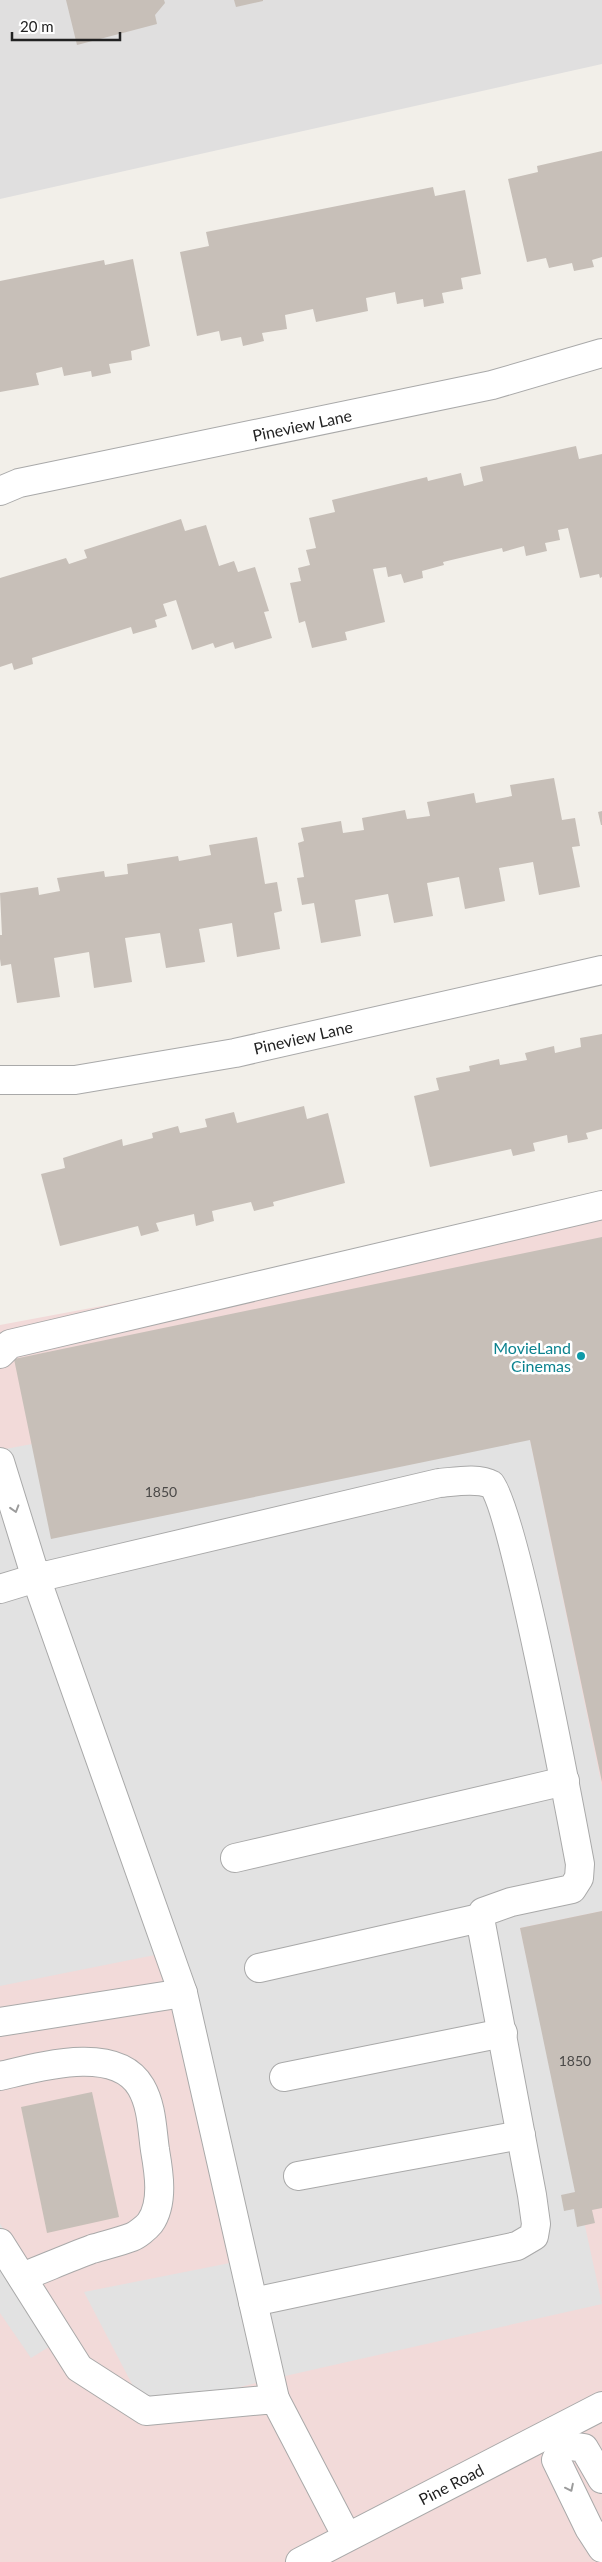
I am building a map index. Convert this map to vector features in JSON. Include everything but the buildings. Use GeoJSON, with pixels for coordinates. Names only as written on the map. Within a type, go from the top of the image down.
{"type":"FeatureCollection","features":[{"type":"Feature","properties":{"kind":"street","name":"Pineview Lane"},"geometry":{"type":"LineString","coordinates":[[0,491],[19,483],[492,385],[602,353]]}},
{"type":"Feature","properties":{"kind":"street","name":"Pineview Lane"},"geometry":{"type":"LineString","coordinates":[[0,1080],[75,1080],[235,1053],[602,970]]}},
{"type":"Feature","properties":{"kind":"street"},"geometry":{"type":"LineString","coordinates":[[0,1354],[10,1344],[602,1205]]}},
{"type":"Feature","properties":{"kind":"street"},"geometry":{"type":"LineString","coordinates":[[0,1462],[36,1578],[183,1993],[275,2399],[347,2537]]}},
{"type":"Feature","properties":{"kind":"street"},"geometry":{"type":"LineString","coordinates":[[0,1589],[36,1578],[439,1483],[470,1481],[492,1484],[499,1492],[512,1540],[565,1781],[580,1864],[579,1878],[572,1889],[511,1902],[483,1912],[480,1918],[521,2135],[536,2224],[534,2236],[517,2246],[253,2302]]}},
{"type":"Feature","properties":{"kind":"street"},"geometry":{"type":"LineString","coordinates":[[235,1858],[565,1781]]}},
{"type":"Feature","properties":{"kind":"street"},"geometry":{"type":"LineString","coordinates":[[259,1968],[480,1918]]}},
{"type":"Feature","properties":{"kind":"street"},"geometry":{"type":"LineString","coordinates":[[0,2022],[183,1993]]}},
{"type":"Feature","properties":{"kind":"street"},"geometry":{"type":"LineString","coordinates":[[284,2077],[503,2033]]}},
{"type":"Feature","properties":{"kind":"street"},"geometry":{"type":"LineString","coordinates":[[0,2076],[48,2065],[101,2062],[124,2071],[135,2078],[146,2098],[157,2164],[159,2186],[157,2208],[149,2225],[133,2237],[91,2250],[22,2277]]}},
{"type":"Feature","properties":{"kind":"street"},"geometry":{"type":"LineString","coordinates":[[298,2176],[521,2135]]}},
{"type":"Feature","properties":{"kind":"street"},"geometry":{"type":"LineString","coordinates":[[0,2243],[79,2368],[146,2411],[275,2399]]}},
{"type":"Feature","properties":{"kind":"street","name":"Pine Road"},"geometry":{"type":"LineString","coordinates":[[300,2562],[347,2537],[559,2438],[602,2406]]}},
{"type":"Feature","properties":{"kind":"street"},"geometry":{"type":"LineString","coordinates":[[602,2479],[584,2448],[559,2438],[556,2460],[589,2528],[602,2548]]}},
{"type":"Feature","properties":{"kind":"shaded area"},"geometry":{"type":"Polygon","coordinates":[[[0,0],[602,0],[602,64],[0,199],[0,0]]]}},
{"type":"Feature","properties":{"kind":"shaded area"},"geometry":{"type":"Polygon","coordinates":[[[602,1213],[602,2562],[0,2562],[0,1325],[602,1213]]]}},
{"type":"Feature","properties":{"kind":"shaded area"},"geometry":{"type":"Polygon","coordinates":[[[530,1440],[602,1787],[602,1911],[520,1928],[602,2304],[272,2379],[146,2411],[84,2292],[240,2261],[160,1954],[0,1986],[0,1450],[32,1444],[530,1440]]]}},
{"type":"Feature","properties":{"kind":"shaded area"},"geometry":{"type":"Polygon","coordinates":[[[0,2224],[73,2332],[31,2358],[0,2313],[0,2224]]]}},
{"type":"Feature","properties":{"kind":"place","name":"MovieLand Cinemas"},"geometry":{"type":"Point","coordinates":[581,1356]}}]}
